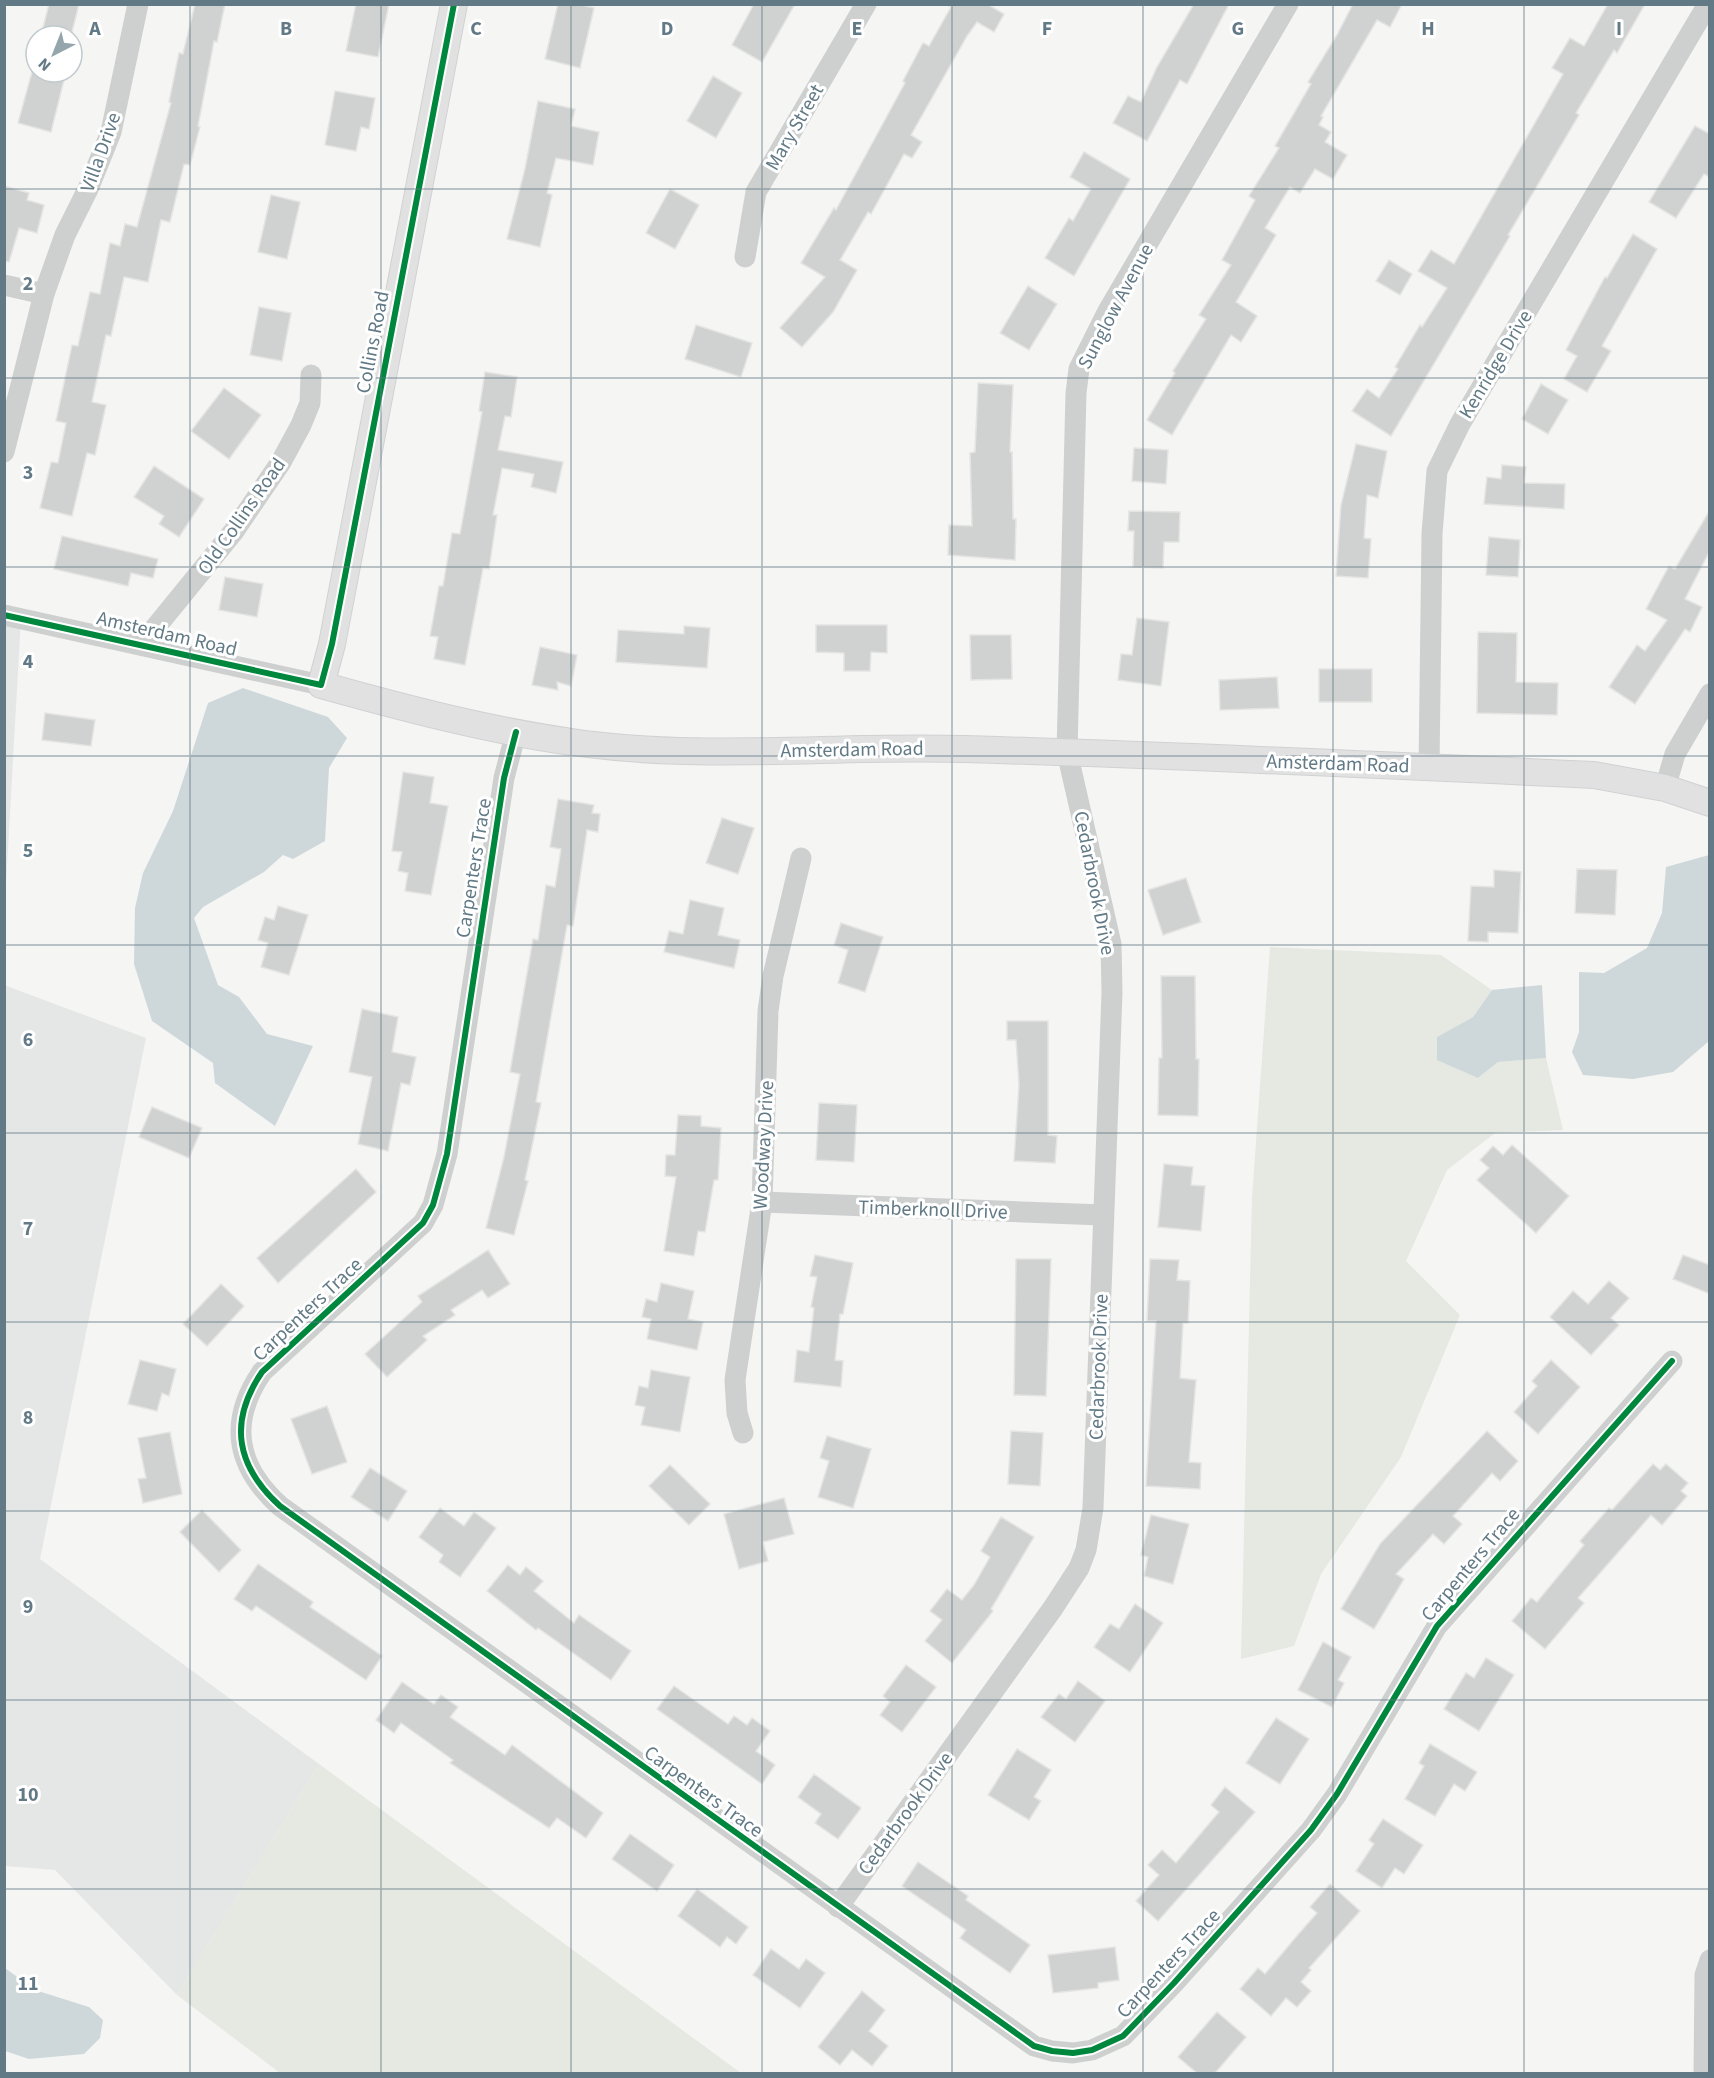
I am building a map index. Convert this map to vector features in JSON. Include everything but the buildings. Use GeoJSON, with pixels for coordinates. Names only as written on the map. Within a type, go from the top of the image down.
{"type":"FeatureCollection","features":[{"type":"Feature","properties":{"kind":"main road","name":"Collins Road"},"geometry":{"type":"LineString","coordinates":[[321,685],[332,644],[454,4]]}},
{"type":"Feature","properties":{"kind":"main road","name":"Amsterdam Road"},"geometry":{"type":"LineString","coordinates":[[321,685],[429,715],[574,743],[658,749],[760,751],[905,747],[1067,752],[1594,775],[1665,788],[1710,803]]}},
{"type":"Feature","properties":{"kind":"street","name":"Villa Drive"},"geometry":{"type":"LineString","coordinates":[[4,452],[44,294],[64,236],[88,189],[111,132],[138,4]]}},
{"type":"Feature","properties":{"kind":"street","name":"Mary Street"},"geometry":{"type":"LineString","coordinates":[[745,257],[756,192],[866,4]]}},
{"type":"Feature","properties":{"kind":"street","name":"Sunglow Avenue"},"geometry":{"type":"LineString","coordinates":[[1067,752],[1076,393],[1079,369],[1108,311],[1288,4]]}},
{"type":"Feature","properties":{"kind":"street","name":"Kenridge Drive"},"geometry":{"type":"LineString","coordinates":[[1430,767],[1431,546],[1437,471],[1466,413],[1708,4]]}},
{"type":"Feature","properties":{"kind":"street"},"geometry":{"type":"LineString","coordinates":[[4,285],[44,294]]}},
{"type":"Feature","properties":{"kind":"street","name":"Old Collins Road"},"geometry":{"type":"LineString","coordinates":[[142,644],[234,531],[281,462],[310,403],[311,375]]}},
{"type":"Feature","properties":{"kind":"street","name":"Amsterdam Road"},"geometry":{"type":"LineString","coordinates":[[4,615],[321,685]]}},
{"type":"Feature","properties":{"kind":"street"},"geometry":{"type":"LineString","coordinates":[[1665,788],[1675,754],[1710,694]]}},
{"type":"Feature","properties":{"kind":"street","name":"Carpenters Trace"},"geometry":{"type":"LineString","coordinates":[[516,732],[504,778],[447,1154],[433,1205],[414,1233],[262,1372],[244,1404],[240,1431],[242,1449],[251,1473],[280,1506],[1034,2046],[1073,2053],[1092,2050],[1123,2036],[1311,1830],[1337,1794],[1437,1626],[1672,1361]]}},
{"type":"Feature","properties":{"kind":"street","name":"Cedarbrook Drive"},"geometry":{"type":"LineString","coordinates":[[838,1907],[1053,1608],[1079,1568],[1086,1550],[1093,1508],[1112,993],[1110,944],[1067,752]]}},
{"type":"Feature","properties":{"kind":"street","name":"Woodway Drive"},"geometry":{"type":"LineString","coordinates":[[743,1433],[737,1413],[735,1380],[762,1203],[768,1011],[773,976],[801,858]]}},
{"type":"Feature","properties":{"kind":"street","name":"Timberknoll Drive"},"geometry":{"type":"LineString","coordinates":[[762,1203],[1103,1215]]}},
{"type":"Feature","properties":{"kind":"street"},"geometry":{"type":"LineString","coordinates":[[1704,2073],[1705,1975],[1710,1960]]}},
{"type":"Feature","properties":{"kind":"shaded area"},"geometry":{"type":"Polygon","coordinates":[[[5,615],[21,618],[5,902],[5,615]]]}},
{"type":"Feature","properties":{"kind":"shaded area"},"geometry":{"type":"Polygon","coordinates":[[[243,688],[328,717],[347,738],[329,768],[325,841],[293,859],[283,855],[264,872],[203,907],[194,918],[218,985],[239,997],[267,1034],[313,1046],[275,1126],[215,1083],[213,1063],[152,1021],[134,964],[135,908],[143,873],[173,811],[208,703],[243,688]]]}},
{"type":"Feature","properties":{"kind":"shaded area"},"geometry":{"type":"Polygon","coordinates":[[[1709,855],[1709,1041],[1673,1072],[1633,1079],[1583,1075],[1572,1052],[1579,1032],[1579,972],[1604,973],[1647,948],[1662,913],[1666,867],[1709,855]]]}},
{"type":"Feature","properties":{"kind":"shaded area"},"geometry":{"type":"Polygon","coordinates":[[[1270,947],[1441,955],[1492,990],[1473,1017],[1437,1037],[1478,1078],[1498,1062],[1546,1058],[1563,1130],[1495,1133],[1447,1170],[1406,1261],[1460,1315],[1401,1457],[1321,1574],[1294,1646],[1241,1659],[1252,1198],[1270,947]]]}},
{"type":"Feature","properties":{"kind":"shaded area"},"geometry":{"type":"Polygon","coordinates":[[[4,985],[146,1038],[40,1559],[319,1764],[177,1995],[55,1870],[5,1866],[4,985]]]}},
{"type":"Feature","properties":{"kind":"shaded area"},"geometry":{"type":"Polygon","coordinates":[[[1542,985],[1546,1058],[1498,1062],[1478,1078],[1437,1060],[1437,1037],[1473,1017],[1492,990],[1542,985]]]}},
{"type":"Feature","properties":{"kind":"shaded area"},"geometry":{"type":"Polygon","coordinates":[[[319,1764],[741,2073],[280,2073],[177,1995],[319,1764]]]}},
{"type":"Feature","properties":{"kind":"shaded area"},"geometry":{"type":"Polygon","coordinates":[[[5,1968],[35,1990],[89,2007],[103,2020],[100,2038],[84,2054],[29,2059],[5,2051],[5,1968]]]}},
{"type":"Feature","properties":{"kind":"cycle path"},"geometry":{"type":"LineString","coordinates":[[4,615],[321,685],[332,644],[454,4]]}},
{"type":"Feature","properties":{"kind":"cycle path"},"geometry":{"type":"LineString","coordinates":[[516,732],[504,778],[447,1154],[433,1205],[423,1223],[262,1372],[244,1408],[241,1426],[246,1459],[265,1491],[280,1506],[1034,2046],[1073,2053],[1092,2050],[1123,2036],[1174,1983],[1311,1830],[1337,1794],[1437,1626],[1672,1361]]}}]}
